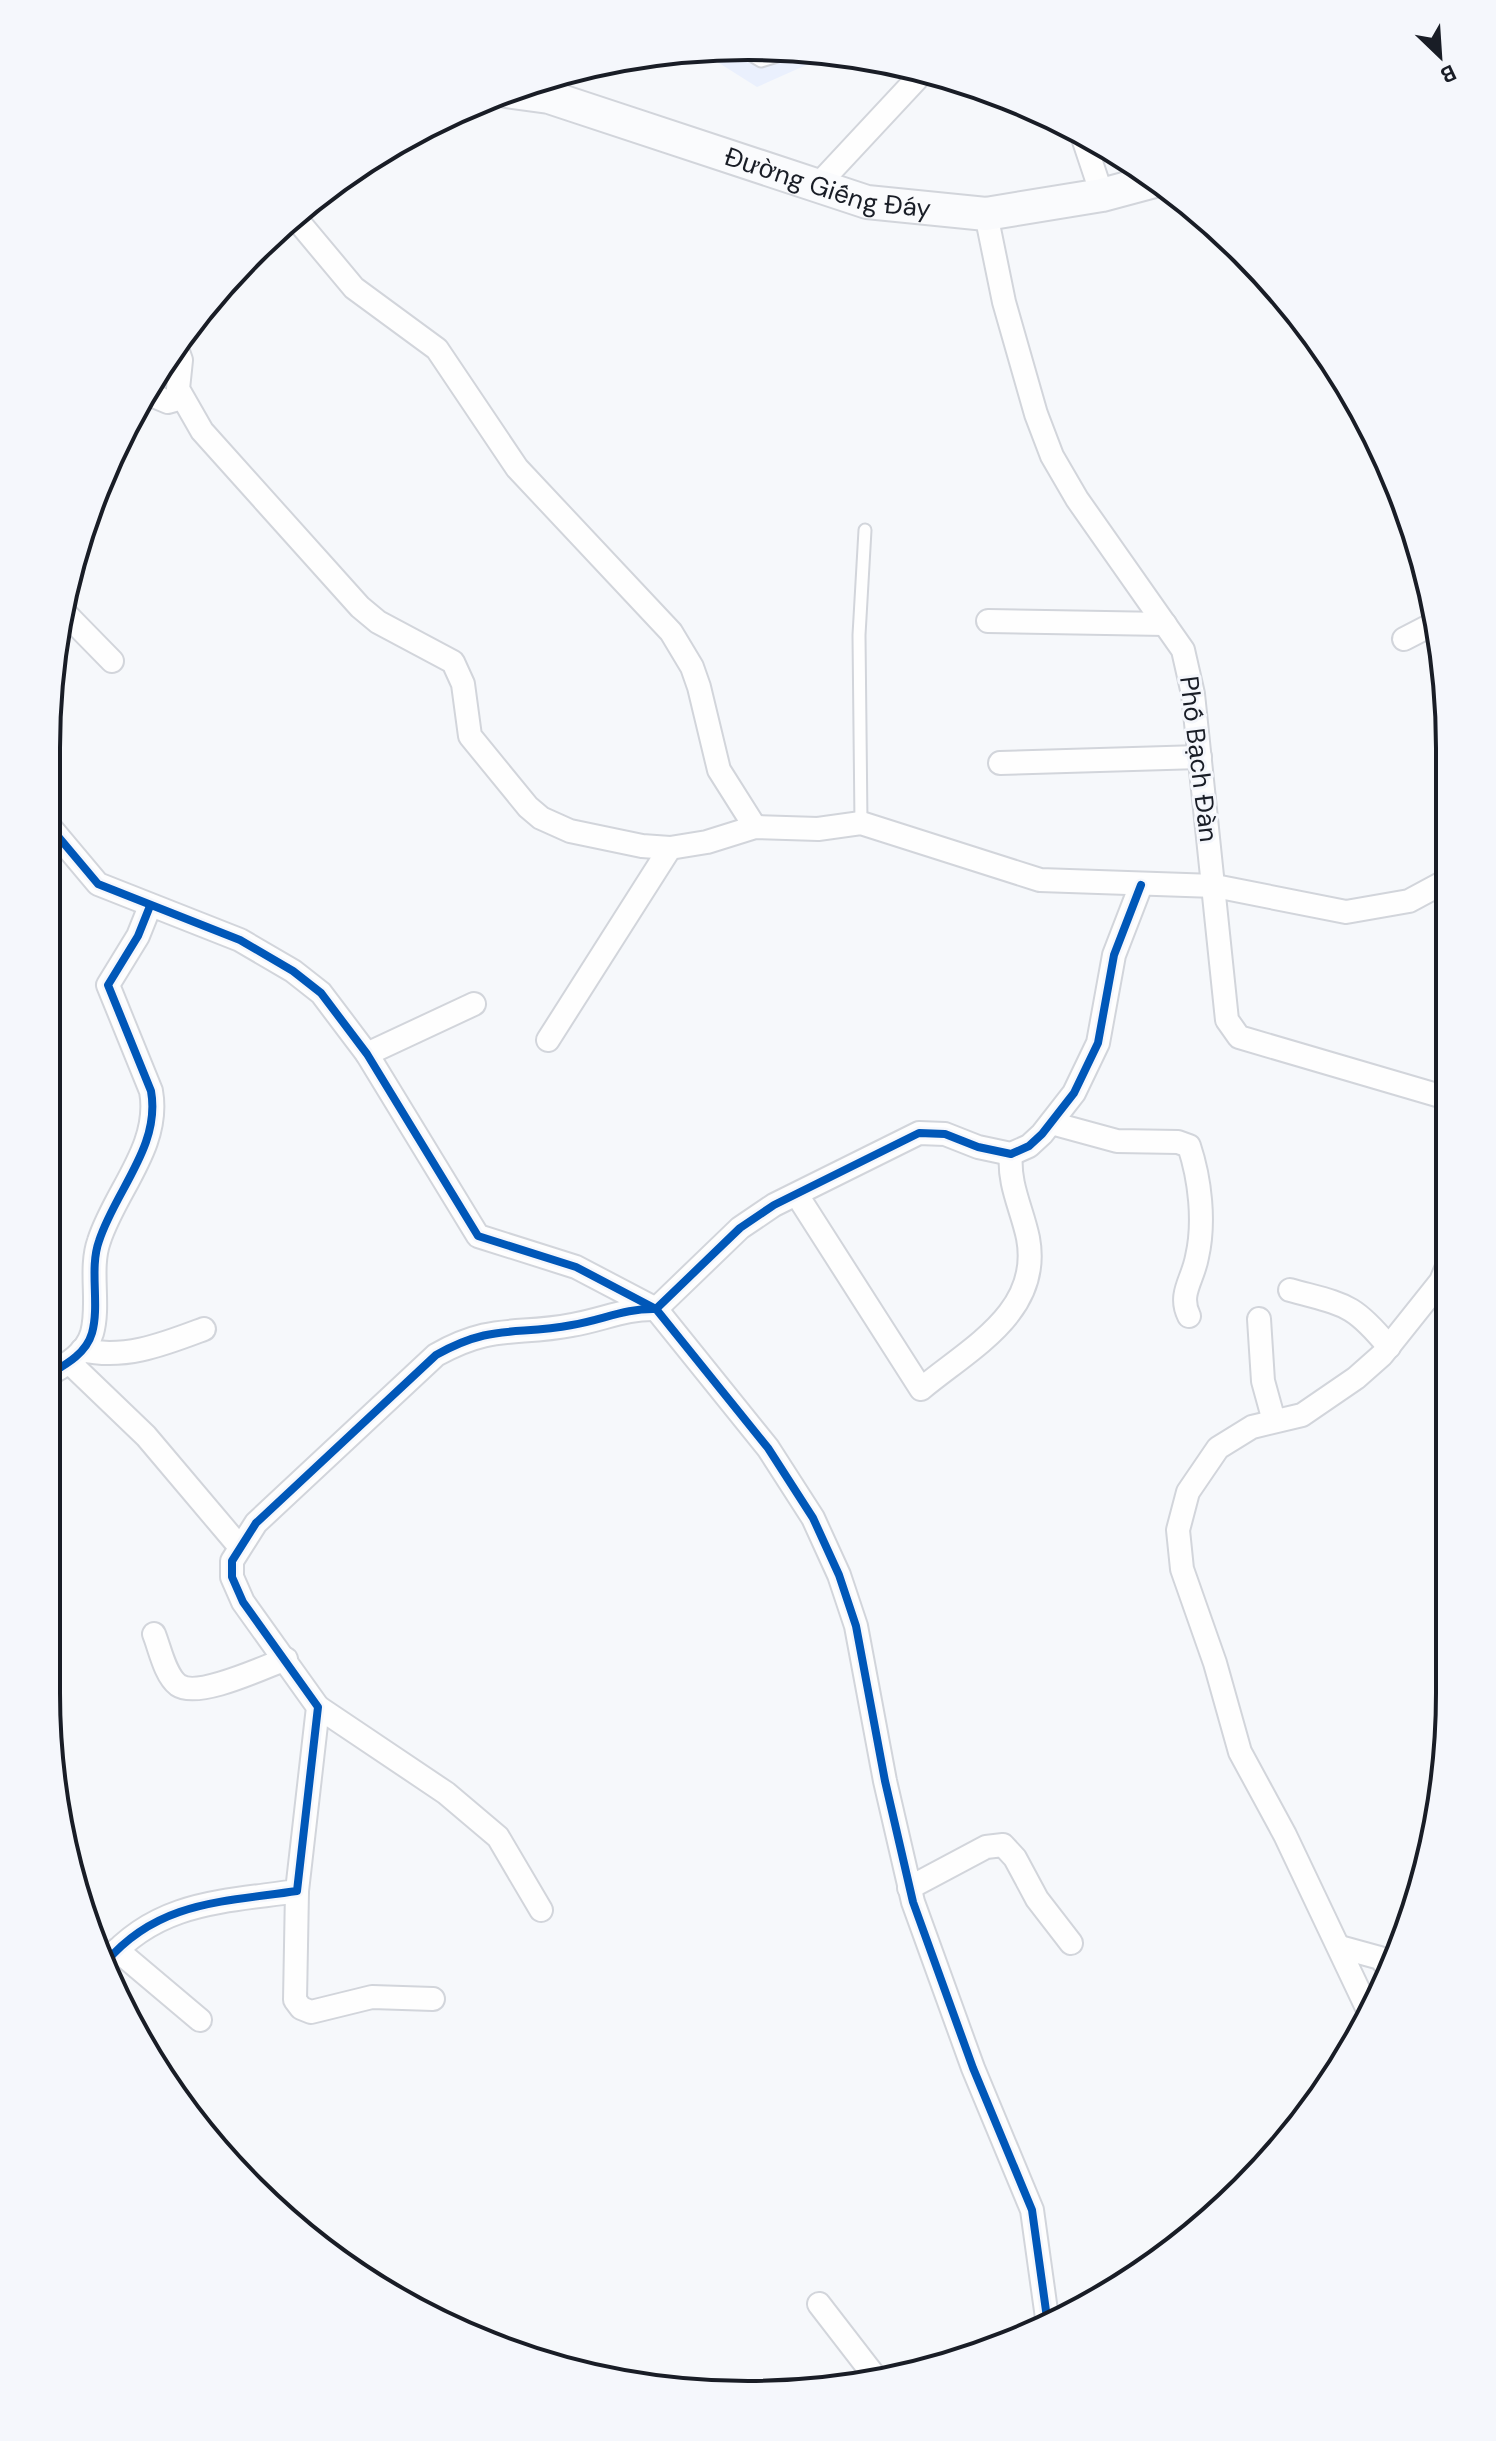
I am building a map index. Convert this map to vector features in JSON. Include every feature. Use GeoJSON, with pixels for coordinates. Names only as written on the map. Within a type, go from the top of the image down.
{"type":"FeatureCollection","features":[{"type":"Feature","properties":{"kind":"main road","name":"Đường Giếng Đáy"},"geometry":{"type":"LineString","coordinates":[[534,95],[549,97],[867,202],[986,214],[1102,195],[1142,184]]}},
{"type":"Feature","properties":{"kind":"street"},"geometry":{"type":"LineString","coordinates":[[816,187],[915,81]]}},
{"type":"Feature","properties":{"kind":"street"},"geometry":{"type":"LineString","coordinates":[[1087,149],[1102,195]]}},
{"type":"Feature","properties":{"kind":"street","name":"Phố Bạch Đàn"},"geometry":{"type":"LineString","coordinates":[[986,214],[1004,302],[1036,414],[1052,456],[1077,499],[1183,650],[1193,694],[1227,1020],[1239,1037],[1436,1095]]}},
{"type":"Feature","properties":{"kind":"street"},"geometry":{"type":"LineString","coordinates":[[301,225],[354,288],[437,349],[517,468],[671,632],[692,667],[699,687],[719,770],[755,827]]}},
{"type":"Feature","properties":{"kind":"street"},"geometry":{"type":"LineString","coordinates":[[181,359],[178,389],[202,431],[360,607],[390,629],[453,662],[463,684],[467,730],[528,807],[541,818],[570,831],[642,846],[670,848],[707,842],[755,827],[818,829],[861,823],[1040,880],[1215,886],[1346,912],[1409,901],[1436,886]]}},
{"type":"Feature","properties":{"kind":"street"},"geometry":{"type":"LineString","coordinates":[[156,397],[168,402],[182,398]]}},
{"type":"Feature","properties":{"kind":"street"},"geometry":{"type":"LineString","coordinates":[[72,620],[112,661]]}},
{"type":"Feature","properties":{"kind":"street"},"geometry":{"type":"LineString","coordinates":[[988,621],[1165,624]]}},
{"type":"Feature","properties":{"kind":"street"},"geometry":{"type":"LineString","coordinates":[[1404,639],[1425,628]]}},
{"type":"Feature","properties":{"kind":"street"},"geometry":{"type":"LineString","coordinates":[[1000,763],[1200,757]]}},
{"type":"Feature","properties":{"kind":"street"},"geometry":{"type":"LineString","coordinates":[[60,839],[98,884],[240,940],[293,971],[334,1008],[367,1054],[478,1236],[576,1267],[656,1309],[782,1466],[828,1548],[856,1626],[882,1768],[909,1888],[973,2068],[1032,2210],[1046,2313]]}},
{"type":"Feature","properties":{"kind":"street"},"geometry":{"type":"LineString","coordinates":[[548,1040],[670,848]]}},
{"type":"Feature","properties":{"kind":"street"},"geometry":{"type":"LineString","coordinates":[[541,1910],[498,1837],[446,1793],[318,1707],[236,1588],[231,1568],[239,1546],[256,1523],[446,1349],[499,1330],[574,1325],[633,1308],[656,1309],[740,1228],[797,1195],[919,1133],[945,1134],[978,1147],[1011,1154],[1029,1146],[1074,1093],[1098,1043],[1114,955],[1141,885]]}},
{"type":"Feature","properties":{"kind":"street"},"geometry":{"type":"LineString","coordinates":[[60,1367],[76,1356],[91,1335],[98,1243],[150,1133],[154,1108],[151,1091],[108,985],[138,936],[150,906]]}},
{"type":"Feature","properties":{"kind":"street"},"geometry":{"type":"LineString","coordinates":[[367,1054],[474,1004]]}},
{"type":"Feature","properties":{"kind":"street"},"geometry":{"type":"LineString","coordinates":[[1051,1123],[1117,1141],[1178,1142],[1189,1146],[1200,1192],[1198,1255],[1183,1295],[1189,1316]]}},
{"type":"Feature","properties":{"kind":"street"},"geometry":{"type":"LineString","coordinates":[[797,1195],[921,1389],[998,1325],[1025,1292],[1030,1252],[1011,1180],[1011,1154]]}},
{"type":"Feature","properties":{"kind":"street"},"geometry":{"type":"LineString","coordinates":[[1290,1290],[1349,1307],[1367,1320],[1389,1347]]}},
{"type":"Feature","properties":{"kind":"street"},"geometry":{"type":"LineString","coordinates":[[1363,2000],[1285,1835],[1246,1769],[1179,1548],[1181,1511],[1203,1467],[1234,1435],[1302,1415],[1356,1378],[1436,1301]]}},
{"type":"Feature","properties":{"kind":"street"},"geometry":{"type":"LineString","coordinates":[[1259,1319],[1263,1381],[1274,1421]]}},
{"type":"Feature","properties":{"kind":"street"},"geometry":{"type":"LineString","coordinates":[[76,1356],[136,1351],[204,1329]]}},
{"type":"Feature","properties":{"kind":"street"},"geometry":{"type":"LineString","coordinates":[[76,1356],[239,1546]]}},
{"type":"Feature","properties":{"kind":"street"},"geometry":{"type":"LineString","coordinates":[[154,1634],[169,1673],[177,1684],[187,1689],[204,1689],[286,1659]]}},
{"type":"Feature","properties":{"kind":"street"},"geometry":{"type":"LineString","coordinates":[[318,1707],[297,1891],[295,2000],[301,2008],[311,2012],[372,1997],[433,1999]]}},
{"type":"Feature","properties":{"kind":"street"},"geometry":{"type":"LineString","coordinates":[[909,1888],[986,1847],[1003,1845],[1015,1858],[1037,1899],[1071,1943]]}},
{"type":"Feature","properties":{"kind":"street"},"geometry":{"type":"LineString","coordinates":[[200,2020],[112,1956],[139,1929],[168,1915],[219,1902],[297,1891]]}},
{"type":"Feature","properties":{"kind":"street"},"geometry":{"type":"LineString","coordinates":[[1340,1947],[1382,1960]]}},
{"type":"Feature","properties":{"kind":"street"},"geometry":{"type":"LineString","coordinates":[[819,2304],[870,2370]]}},
{"type":"Feature","properties":{"kind":"lane"},"geometry":{"type":"LineString","coordinates":[[861,823],[859,635],[865,530]]}},
{"type":"Feature","properties":{"kind":"shaded area"},"geometry":{"type":"Polygon","coordinates":[[[715,61],[811,63],[757,87],[715,61]]]}},
{"type":"Feature","properties":{"kind":"cycle path"},"geometry":{"type":"LineString","coordinates":[[60,839],[98,884],[240,940],[293,971],[321,993],[367,1054],[478,1236],[576,1267],[656,1309],[768,1448],[813,1518],[839,1575],[856,1626],[885,1781],[913,1902],[973,2068],[1032,2210],[1046,2313]]}},
{"type":"Feature","properties":{"kind":"cycle path"},"geometry":{"type":"LineString","coordinates":[[112,1956],[147,1927],[170,1916],[218,1902],[297,1891],[318,1707],[243,1602],[232,1577],[232,1561],[256,1523],[436,1355],[456,1345],[489,1334],[552,1328],[634,1310],[656,1309],[740,1228],[774,1205],[919,1133],[945,1134],[978,1147],[1011,1154],[1029,1146],[1074,1093],[1098,1043],[1114,955],[1141,885]]}},
{"type":"Feature","properties":{"kind":"cycle path"},"geometry":{"type":"LineString","coordinates":[[60,1367],[85,1347],[92,1333],[99,1241],[135,1168],[149,1131],[151,1091],[108,985],[138,936],[150,906]]}}]}
